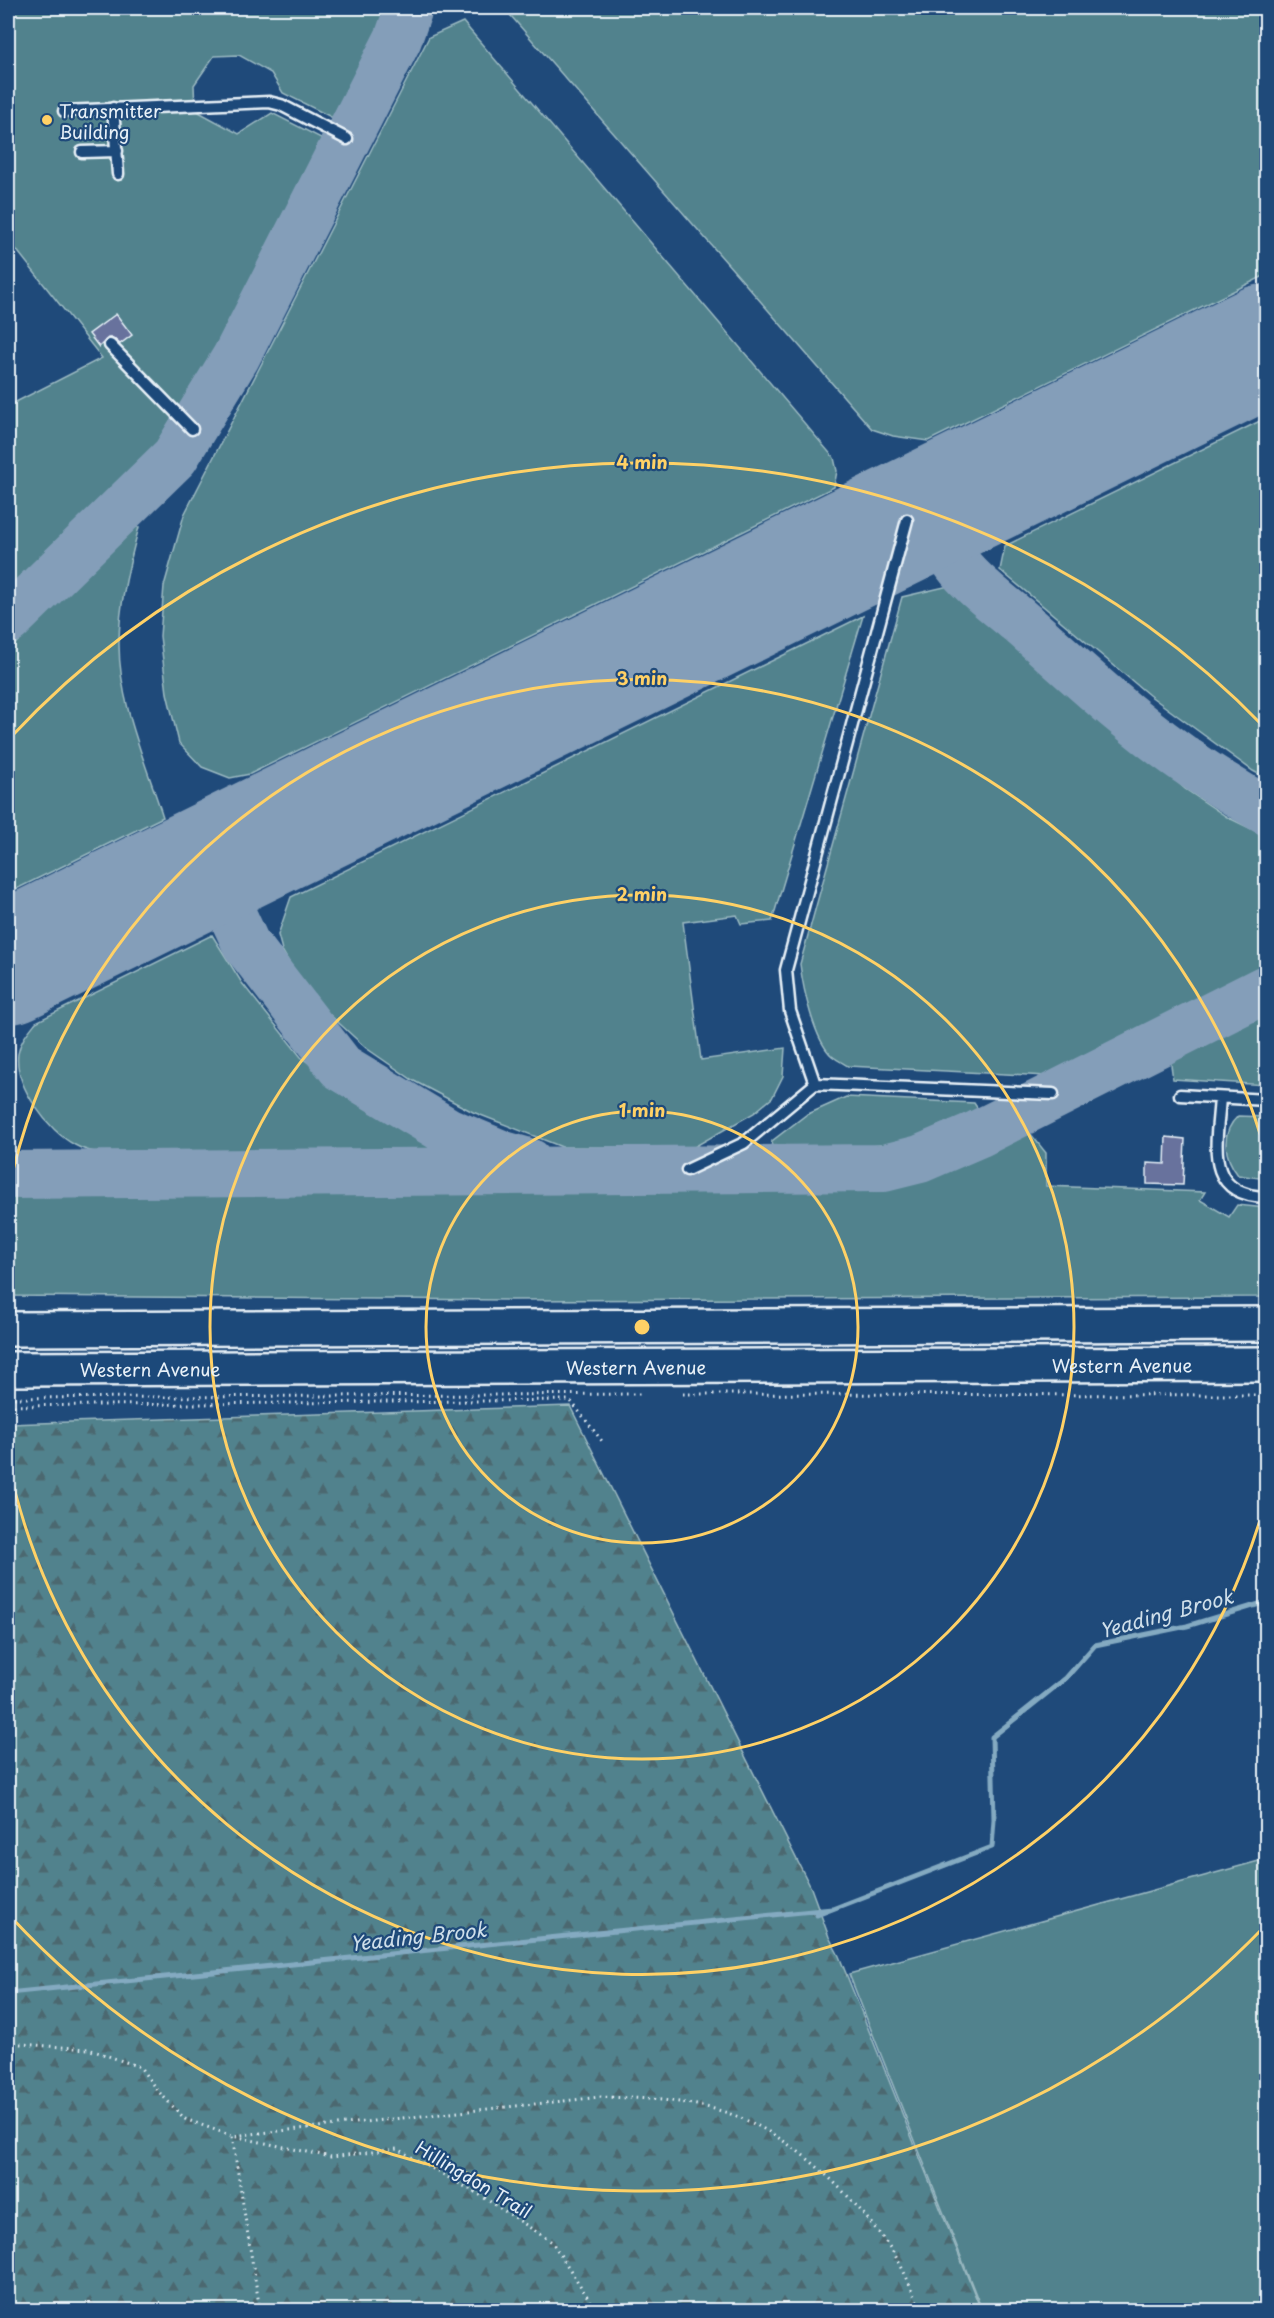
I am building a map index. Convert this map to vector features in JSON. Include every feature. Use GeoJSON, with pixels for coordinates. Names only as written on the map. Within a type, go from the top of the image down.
{"type":"FeatureCollection","features":[{"type":"Feature","properties":{"kind":"highway"},"geometry":{"type":"LineString","coordinates":[[8,1329],[1266,1324]]}},
{"type":"Feature","properties":{"kind":"highway","name":"Western Avenue"},"geometry":{"type":"LineString","coordinates":[[8,1369],[1266,1364]]}},
{"type":"Feature","properties":{"kind":"lane"},"geometry":{"type":"LineString","coordinates":[[64,111],[269,102],[281,105],[347,139]]}},
{"type":"Feature","properties":{"kind":"lane"},"geometry":{"type":"LineString","coordinates":[[113,108],[118,174]]}},
{"type":"Feature","properties":{"kind":"lane"},"geometry":{"type":"LineString","coordinates":[[82,152],[117,151]]}},
{"type":"Feature","properties":{"kind":"lane"},"geometry":{"type":"LineString","coordinates":[[110,345],[192,429]]}},
{"type":"Feature","properties":{"kind":"lane"},"geometry":{"type":"LineString","coordinates":[[816,1084],[790,1011],[786,970],[907,520]]}},
{"type":"Feature","properties":{"kind":"lane"},"geometry":{"type":"LineString","coordinates":[[687,1170],[744,1143],[816,1084],[1053,1094]]}},
{"type":"Feature","properties":{"kind":"lane"},"geometry":{"type":"LineString","coordinates":[[1180,1095],[1266,1100]]}},
{"type":"Feature","properties":{"kind":"lane"},"geometry":{"type":"LineString","coordinates":[[1220,1098],[1216,1159],[1221,1175],[1232,1189],[1251,1197],[1266,1197]]}},
{"type":"Feature","properties":{"kind":"path"},"geometry":{"type":"LineString","coordinates":[[8,1398],[651,1394]]}},
{"type":"Feature","properties":{"kind":"path"},"geometry":{"type":"LineString","coordinates":[[675,1394],[1266,1395]]}},
{"type":"Feature","properties":{"kind":"path"},"geometry":{"type":"LineString","coordinates":[[8,1406],[570,1400],[602,1441]]}},
{"type":"Feature","properties":{"kind":"path","name":"Hillingdon Trail"},"geometry":{"type":"LineString","coordinates":[[8,2043],[88,2049],[140,2067],[156,2089],[185,2119],[232,2136],[331,2157],[397,2149],[480,2195],[552,2242],[596,2310]]}},
{"type":"Feature","properties":{"kind":"path"},"geometry":{"type":"LineString","coordinates":[[260,2310],[232,2136],[601,2097],[648,2098],[711,2108],[758,2127],[785,2142],[818,2167],[889,2246],[921,2310]]}},
{"type":"Feature","properties":{"kind":"green space"},"geometry":{"type":"Polygon","coordinates":[[[8,8],[391,8],[387,23],[337,120],[283,93],[271,73],[239,55],[214,56],[194,85],[195,110],[239,134],[272,113],[325,140],[186,409],[167,436],[8,589],[8,406],[102,358],[8,239],[8,8]]]}},
{"type":"Feature","properties":{"kind":"green space"},"geometry":{"type":"Polygon","coordinates":[[[504,8],[1266,8],[1266,275],[928,441],[893,436],[872,429],[504,8]]]}},
{"type":"Feature","properties":{"kind":"green space"},"geometry":{"type":"Polygon","coordinates":[[[463,22],[834,458],[837,471],[834,487],[250,774],[230,778],[202,767],[179,743],[167,693],[160,636],[164,586],[184,515],[429,37],[463,22]]]}},
{"type":"Feature","properties":{"kind":"green space"},"geometry":{"type":"Polygon","coordinates":[[[1266,418],[1266,778],[1253,771],[1149,695],[1000,570],[1005,546],[1266,418]]]}},
{"type":"Feature","properties":{"kind":"green space"},"geometry":{"type":"Polygon","coordinates":[[[134,527],[139,527],[123,599],[119,629],[120,666],[134,732],[163,817],[8,893],[8,651],[134,527]]]}},
{"type":"Feature","properties":{"kind":"green space"},"geometry":{"type":"Polygon","coordinates":[[[953,585],[1185,789],[1227,817],[1266,836],[1266,967],[1047,1076],[848,1066],[832,1056],[820,1038],[810,1013],[804,986],[800,964],[902,597],[953,585]]]}},
{"type":"Feature","properties":{"kind":"green space"},"geometry":{"type":"Polygon","coordinates":[[[863,616],[772,921],[741,924],[737,915],[683,922],[701,1060],[785,1048],[783,1076],[772,1098],[754,1113],[694,1147],[562,1147],[473,1112],[414,1081],[366,1048],[305,990],[282,950],[278,935],[291,897],[863,616]]]}},
{"type":"Feature","properties":{"kind":"green space"},"geometry":{"type":"Polygon","coordinates":[[[212,935],[242,983],[301,1057],[336,1085],[442,1147],[439,1151],[121,1155],[80,1148],[54,1129],[27,1093],[18,1066],[21,1045],[36,1022],[212,935]]]}},
{"type":"Feature","properties":{"kind":"green space"},"geometry":{"type":"Polygon","coordinates":[[[1266,1012],[1266,1085],[1173,1079],[1170,1058],[1266,1012]]]}},
{"type":"Feature","properties":{"kind":"green space"},"geometry":{"type":"Polygon","coordinates":[[[846,1097],[974,1103],[978,1109],[923,1135],[886,1144],[848,1148],[771,1149],[772,1141],[806,1115],[846,1097]]]}},
{"type":"Feature","properties":{"kind":"green space"},"geometry":{"type":"Polygon","coordinates":[[[1238,1116],[1266,1117],[1266,1179],[1238,1175],[1233,1168],[1227,1153],[1226,1137],[1238,1116]]]}},
{"type":"Feature","properties":{"kind":"green space"},"geometry":{"type":"Polygon","coordinates":[[[1026,1128],[1046,1153],[1046,1186],[1205,1192],[1200,1200],[1229,1217],[1237,1205],[1266,1208],[1266,1297],[509,1300],[8,1296],[8,1193],[871,1187],[933,1172],[988,1148],[1026,1128]]]}},
{"type":"Feature","properties":{"kind":"green space"},"geometry":{"type":"Polygon","coordinates":[[[570,1406],[811,1888],[981,2310],[8,2310],[8,1424],[570,1406]]]}},
{"type":"Feature","properties":{"kind":"green space"},"geometry":{"type":"Polygon","coordinates":[[[1266,1859],[1266,2310],[982,2310],[849,1974],[1266,1859]]]}},
{"type":"Feature","properties":{"kind":"building"},"geometry":{"type":"Polygon","coordinates":[[[116,314],[132,335],[120,344],[113,338],[108,338],[99,347],[89,334],[116,314]]]}},
{"type":"Feature","properties":{"kind":"building"},"geometry":{"type":"Polygon","coordinates":[[[1166,1137],[1185,1139],[1183,1185],[1147,1184],[1147,1163],[1165,1164],[1166,1137]]]}},
{"type":"Feature","properties":{"kind":"waterway","name":"Yeading Brook"},"geometry":{"type":"LineString","coordinates":[[817,1915],[992,1847],[994,1820],[992,1737],[1066,1678],[1095,1645],[1187,1626],[1266,1602]]}},
{"type":"Feature","properties":{"kind":"waterway","name":"Yeading Brook"},"geometry":{"type":"LineString","coordinates":[[8,1993],[832,1909]]}},
{"type":"Feature","properties":{"kind":"taxiway"},"geometry":{"type":"LineString","coordinates":[[8,620],[175,457],[236,357],[398,39],[409,8]]}},
{"type":"Feature","properties":{"kind":"taxiway"},"geometry":{"type":"LineString","coordinates":[[977,486],[957,509],[950,527],[949,536],[953,557],[965,573],[1150,734],[1205,774],[1266,811]]}},
{"type":"Feature","properties":{"kind":"taxiway"},"geometry":{"type":"LineString","coordinates":[[266,836],[236,865],[228,881],[228,905],[246,944],[341,1067],[447,1131],[504,1155],[529,1162]]}},
{"type":"Feature","properties":{"kind":"taxiway"},"geometry":{"type":"LineString","coordinates":[[8,1175],[884,1168],[920,1159],[978,1134],[1266,989]]}},
{"type":"Feature","properties":{"kind":"runway"},"geometry":{"type":"LineString","coordinates":[[8,963],[1266,345]]}},
{"type":"Feature","properties":{"kind":"place","name":"Transmitter Building"},"geometry":{"type":"Point","coordinates":[47,120]}}]}
